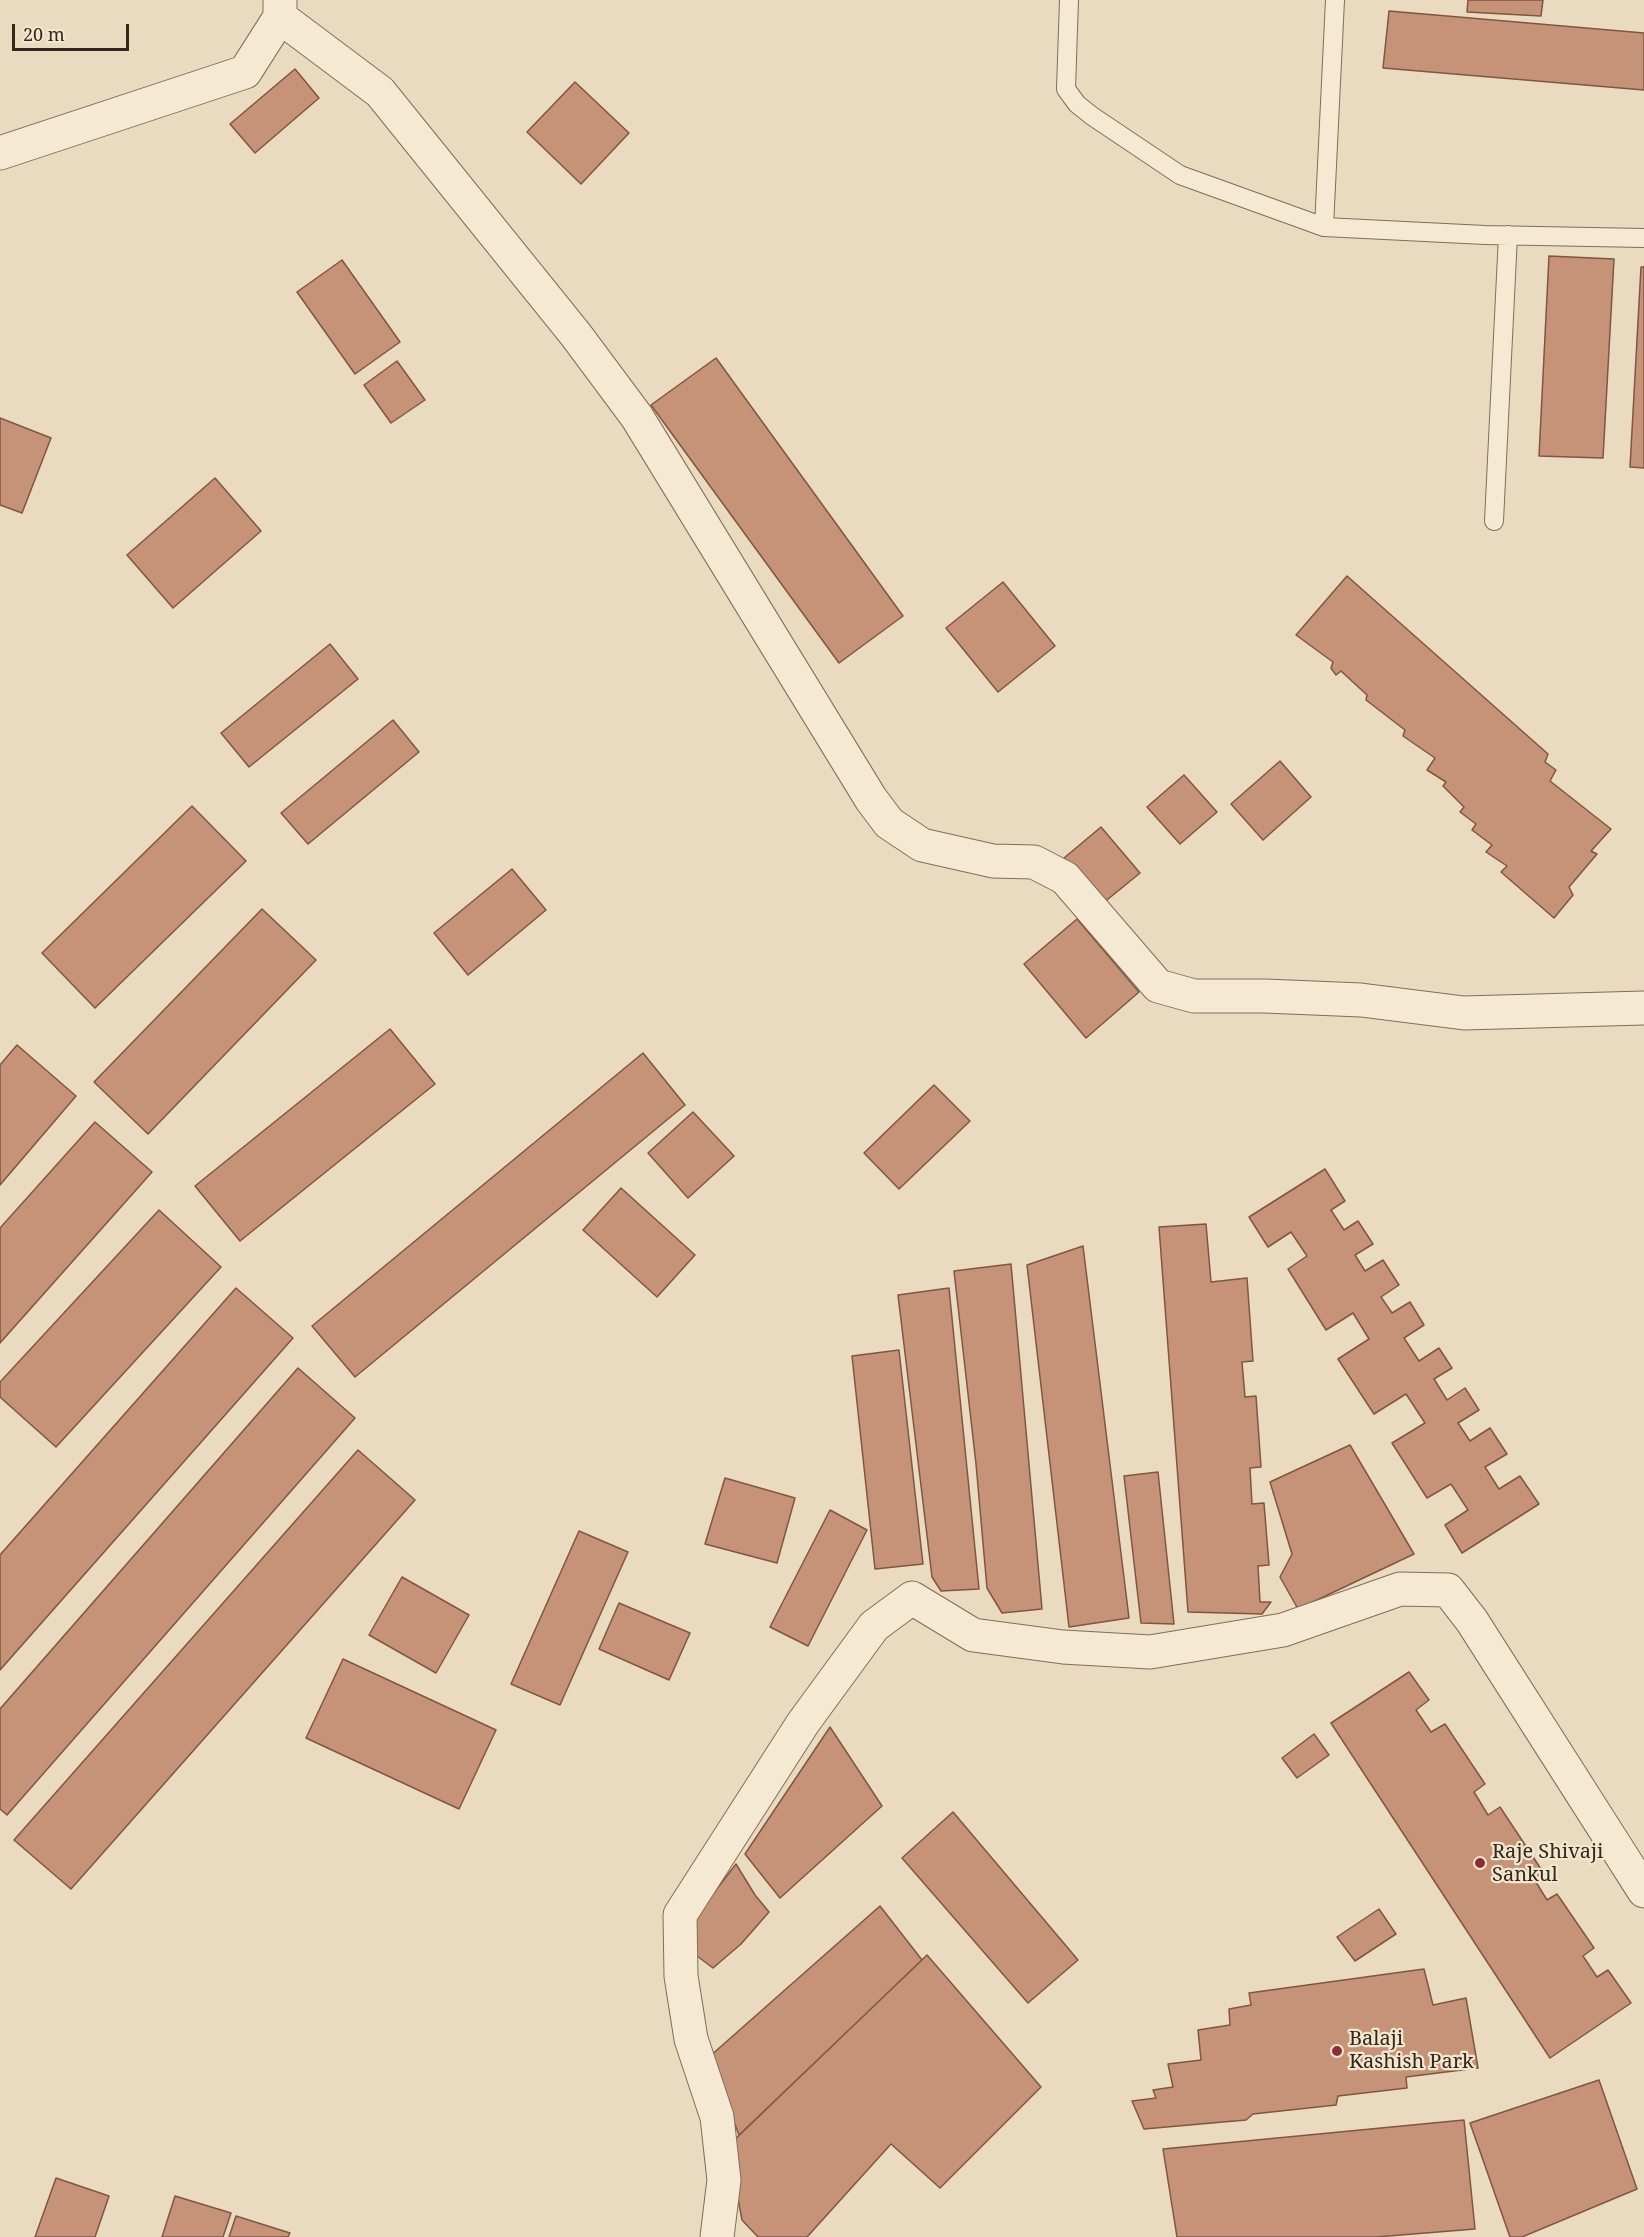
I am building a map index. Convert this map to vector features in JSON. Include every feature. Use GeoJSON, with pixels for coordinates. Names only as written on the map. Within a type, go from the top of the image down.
{"type":"FeatureCollection","features":[{"type":"Feature","properties":{"kind":"street"},"geometry":{"type":"LineString","coordinates":[[0,153],[244,72],[280,8],[380,92],[576,335],[637,417],[871,799],[889,823],[922,845],[993,861],[1034,862],[1065,878],[1158,986],[1194,996],[1361,1000],[1464,1013],[1644,1008]]}},
{"type":"Feature","properties":{"kind":"street"},"geometry":{"type":"LineString","coordinates":[[717,2237],[723,2180],[717,2117],[691,2039],[681,1976],[680,1915],[803,1724],[874,1626],[912,1598],[973,1635],[1063,1647],[1150,1652],[1283,1630],[1400,1589],[1448,1590],[1472,1622],[1644,1891]]}},
{"type":"Feature","properties":{"kind":"lane"},"geometry":{"type":"LineString","coordinates":[[1069,0],[1066,89],[1077,104],[1092,116],[1180,175],[1324,227],[1644,238]]}},
{"type":"Feature","properties":{"kind":"lane"},"geometry":{"type":"LineString","coordinates":[[1324,227],[1335,0]]}},
{"type":"Feature","properties":{"kind":"lane"},"geometry":{"type":"LineString","coordinates":[[1494,521],[1508,235]]}},
{"type":"Feature","properties":{"kind":"building"},"geometry":{"type":"Polygon","coordinates":[[[1468,0],[1543,0],[1541,16],[1467,12],[1468,0]]]}},
{"type":"Feature","properties":{"kind":"building"},"geometry":{"type":"Polygon","coordinates":[[[1389,11],[1644,33],[1644,90],[1383,68],[1389,11]]]}},
{"type":"Feature","properties":{"kind":"building"},"geometry":{"type":"Polygon","coordinates":[[[295,69],[319,98],[255,153],[230,124],[295,69]]]}},
{"type":"Feature","properties":{"kind":"building"},"geometry":{"type":"Polygon","coordinates":[[[575,82],[629,133],[581,184],[527,132],[575,82]]]}},
{"type":"Feature","properties":{"kind":"building"},"geometry":{"type":"Polygon","coordinates":[[[1549,256],[1614,259],[1603,458],[1539,456],[1549,256]]]}},
{"type":"Feature","properties":{"kind":"building"},"geometry":{"type":"Polygon","coordinates":[[[342,260],[400,342],[355,374],[297,292],[342,260]]]}},
{"type":"Feature","properties":{"kind":"building"},"geometry":{"type":"Polygon","coordinates":[[[1641,267],[1644,267],[1644,468],[1630,467],[1641,267]]]}},
{"type":"Feature","properties":{"kind":"building"},"geometry":{"type":"Polygon","coordinates":[[[716,358],[903,616],[839,663],[651,405],[716,358]]]}},
{"type":"Feature","properties":{"kind":"building"},"geometry":{"type":"Polygon","coordinates":[[[397,361],[425,400],[391,423],[364,385],[397,361]]]}},
{"type":"Feature","properties":{"kind":"building"},"geometry":{"type":"Polygon","coordinates":[[[0,418],[51,438],[22,513],[0,505],[0,418]]]}},
{"type":"Feature","properties":{"kind":"building"},"geometry":{"type":"Polygon","coordinates":[[[215,478],[261,531],[173,608],[127,555],[215,478]]]}},
{"type":"Feature","properties":{"kind":"building"},"geometry":{"type":"Polygon","coordinates":[[[1347,576],[1548,754],[1545,762],[1556,770],[1550,781],[1611,829],[1591,851],[1597,854],[1569,887],[1573,895],[1554,918],[1501,872],[1507,866],[1486,852],[1492,845],[1472,830],[1476,824],[1460,812],[1464,807],[1443,786],[1446,782],[1427,770],[1435,758],[1403,736],[1405,730],[1366,700],[1367,695],[1341,671],[1336,675],[1331,668],[1333,662],[1296,635],[1347,576]]]}},
{"type":"Feature","properties":{"kind":"building"},"geometry":{"type":"Polygon","coordinates":[[[1003,582],[1055,646],[998,692],[946,628],[1003,582]]]}},
{"type":"Feature","properties":{"kind":"building"},"geometry":{"type":"Polygon","coordinates":[[[330,644],[358,679],[249,767],[221,733],[330,644]]]}},
{"type":"Feature","properties":{"kind":"building"},"geometry":{"type":"Polygon","coordinates":[[[393,720],[419,752],[308,844],[281,813],[393,720]]]}},
{"type":"Feature","properties":{"kind":"building"},"geometry":{"type":"Polygon","coordinates":[[[1280,761],[1311,797],[1263,840],[1231,804],[1280,761]]]}},
{"type":"Feature","properties":{"kind":"building"},"geometry":{"type":"Polygon","coordinates":[[[1184,775],[1217,812],[1180,844],[1147,807],[1184,775]]]}},
{"type":"Feature","properties":{"kind":"building"},"geometry":{"type":"Polygon","coordinates":[[[192,806],[246,861],[95,1008],[42,953],[192,806]]]}},
{"type":"Feature","properties":{"kind":"building"},"geometry":{"type":"Polygon","coordinates":[[[1101,827],[1140,873],[1102,904],[1064,858],[1101,827]]]}},
{"type":"Feature","properties":{"kind":"building"},"geometry":{"type":"Polygon","coordinates":[[[512,869],[546,910],[468,975],[434,933],[512,869]]]}},
{"type":"Feature","properties":{"kind":"building"},"geometry":{"type":"Polygon","coordinates":[[[262,909],[316,960],[148,1134],[94,1082],[262,909]]]}},
{"type":"Feature","properties":{"kind":"building"},"geometry":{"type":"Polygon","coordinates":[[[1077,919],[1139,992],[1086,1038],[1024,964],[1077,919]]]}},
{"type":"Feature","properties":{"kind":"building"},"geometry":{"type":"Polygon","coordinates":[[[390,1029],[435,1084],[240,1241],[195,1186],[390,1029]]]}},
{"type":"Feature","properties":{"kind":"building"},"geometry":{"type":"Polygon","coordinates":[[[17,1045],[76,1096],[0,1185],[0,1065],[17,1045]]]}},
{"type":"Feature","properties":{"kind":"building"},"geometry":{"type":"Polygon","coordinates":[[[643,1053],[685,1105],[355,1377],[312,1326],[643,1053]]]}},
{"type":"Feature","properties":{"kind":"building"},"geometry":{"type":"Polygon","coordinates":[[[934,1085],[970,1121],[899,1189],[864,1153],[934,1085]]]}},
{"type":"Feature","properties":{"kind":"building"},"geometry":{"type":"Polygon","coordinates":[[[693,1112],[734,1156],[688,1198],[648,1153],[693,1112]]]}},
{"type":"Feature","properties":{"kind":"building"},"geometry":{"type":"Polygon","coordinates":[[[95,1122],[152,1172],[0,1343],[0,1228],[95,1122]]]}},
{"type":"Feature","properties":{"kind":"building"},"geometry":{"type":"Polygon","coordinates":[[[1325,1169],[1345,1201],[1331,1210],[1344,1230],[1358,1221],[1373,1244],[1355,1255],[1365,1271],[1383,1260],[1399,1285],[1381,1297],[1392,1313],[1410,1302],[1424,1325],[1404,1338],[1419,1361],[1439,1348],[1452,1368],[1434,1379],[1447,1400],[1465,1388],[1479,1410],[1458,1423],[1470,1441],[1490,1428],[1507,1454],[1485,1467],[1499,1489],[1520,1476],[1539,1504],[1462,1553],[1445,1525],[1468,1510],[1451,1484],[1427,1498],[1392,1443],[1425,1423],[1406,1394],[1374,1414],[1338,1359],[1369,1339],[1353,1313],[1326,1330],[1288,1269],[1307,1256],[1291,1232],[1268,1247],[1249,1217],[1325,1169]]]}},
{"type":"Feature","properties":{"kind":"building"},"geometry":{"type":"Polygon","coordinates":[[[621,1188],[695,1255],[657,1297],[583,1230],[621,1188]]]}},
{"type":"Feature","properties":{"kind":"building"},"geometry":{"type":"Polygon","coordinates":[[[159,1210],[221,1267],[56,1447],[0,1397],[0,1382],[159,1210]]]}},
{"type":"Feature","properties":{"kind":"building"},"geometry":{"type":"Polygon","coordinates":[[[1206,1224],[1211,1282],[1247,1278],[1253,1361],[1242,1362],[1245,1397],[1256,1396],[1261,1467],[1250,1468],[1252,1504],[1264,1503],[1269,1565],[1258,1566],[1260,1602],[1271,1602],[1262,1614],[1188,1612],[1159,1227],[1206,1224]]]}},
{"type":"Feature","properties":{"kind":"building"},"geometry":{"type":"Polygon","coordinates":[[[1083,1246],[1129,1618],[1069,1627],[1027,1265],[1083,1246]]]}},
{"type":"Feature","properties":{"kind":"building"},"geometry":{"type":"Polygon","coordinates":[[[1011,1264],[1042,1609],[1002,1613],[987,1588],[976,1464],[954,1271],[1011,1264]]]}},
{"type":"Feature","properties":{"kind":"building"},"geometry":{"type":"Polygon","coordinates":[[[236,1288],[293,1338],[0,1670],[0,1555],[236,1288]]]}},
{"type":"Feature","properties":{"kind":"building"},"geometry":{"type":"Polygon","coordinates":[[[949,1288],[979,1589],[941,1591],[932,1577],[898,1295],[949,1288]]]}},
{"type":"Feature","properties":{"kind":"building"},"geometry":{"type":"Polygon","coordinates":[[[899,1350],[923,1564],[875,1569],[852,1356],[899,1350]]]}},
{"type":"Feature","properties":{"kind":"building"},"geometry":{"type":"Polygon","coordinates":[[[298,1368],[355,1418],[7,1815],[0,1809],[0,1709],[298,1368]]]}},
{"type":"Feature","properties":{"kind":"building"},"geometry":{"type":"Polygon","coordinates":[[[1350,1445],[1414,1554],[1298,1609],[1280,1577],[1292,1554],[1270,1482],[1350,1445]]]}},
{"type":"Feature","properties":{"kind":"building"},"geometry":{"type":"Polygon","coordinates":[[[358,1450],[415,1500],[71,1889],[14,1840],[358,1450]]]}},
{"type":"Feature","properties":{"kind":"building"},"geometry":{"type":"Polygon","coordinates":[[[1158,1472],[1174,1624],[1141,1623],[1124,1476],[1158,1472]]]}},
{"type":"Feature","properties":{"kind":"building"},"geometry":{"type":"Polygon","coordinates":[[[725,1478],[795,1498],[777,1563],[705,1544],[725,1478]]]}},
{"type":"Feature","properties":{"kind":"building"},"geometry":{"type":"Polygon","coordinates":[[[830,1510],[867,1530],[808,1646],[770,1627],[830,1510]]]}},
{"type":"Feature","properties":{"kind":"building"},"geometry":{"type":"Polygon","coordinates":[[[579,1531],[628,1552],[560,1705],[511,1684],[579,1531]]]}},
{"type":"Feature","properties":{"kind":"building"},"geometry":{"type":"Polygon","coordinates":[[[402,1577],[469,1615],[436,1673],[369,1635],[402,1577]]]}},
{"type":"Feature","properties":{"kind":"building"},"geometry":{"type":"Polygon","coordinates":[[[619,1603],[690,1633],[669,1680],[599,1649],[619,1603]]]}},
{"type":"Feature","properties":{"kind":"building"},"geometry":{"type":"Polygon","coordinates":[[[343,1659],[496,1730],[459,1809],[306,1738],[343,1659]]]}},
{"type":"Feature","properties":{"kind":"building","name":"Raje Shivaji Sankul"},"geometry":{"type":"Polygon","coordinates":[[[1409,1672],[1429,1700],[1416,1710],[1431,1732],[1445,1724],[1485,1784],[1474,1792],[1488,1815],[1500,1807],[1543,1872],[1534,1879],[1547,1900],[1557,1894],[1594,1948],[1583,1956],[1597,1977],[1608,1970],[1631,2003],[1550,2058],[1331,1723],[1409,1672]]]}},
{"type":"Feature","properties":{"kind":"building"},"geometry":{"type":"Polygon","coordinates":[[[830,1727],[882,1806],[780,1898],[745,1854],[830,1727]]]}},
{"type":"Feature","properties":{"kind":"building"},"geometry":{"type":"Polygon","coordinates":[[[1314,1734],[1329,1755],[1297,1778],[1282,1758],[1314,1734]]]}},
{"type":"Feature","properties":{"kind":"building"},"geometry":{"type":"Polygon","coordinates":[[[953,1812],[1078,1960],[1028,2003],[902,1858],[953,1812]]]}},
{"type":"Feature","properties":{"kind":"building"},"geometry":{"type":"Polygon","coordinates":[[[736,1864],[755,1895],[769,1912],[741,1944],[713,1968],[693,1953],[692,1921],[736,1864]]]}},
{"type":"Feature","properties":{"kind":"building"},"geometry":{"type":"Polygon","coordinates":[[[880,1906],[922,1960],[739,2135],[709,2057],[880,1906]]]}},
{"type":"Feature","properties":{"kind":"building"},"geometry":{"type":"Polygon","coordinates":[[[1379,1909],[1396,1934],[1355,1961],[1337,1937],[1379,1909]]]}},
{"type":"Feature","properties":{"kind":"building"},"geometry":{"type":"Polygon","coordinates":[[[927,1955],[1041,2087],[940,2188],[891,2144],[807,2237],[758,2237],[742,2220],[728,2146],[927,1955]]]}},
{"type":"Feature","properties":{"kind":"building","name":"Balaji Kashish Park"},"geometry":{"type":"Polygon","coordinates":[[[1424,1969],[1433,2005],[1466,1998],[1478,2068],[1406,2077],[1407,2088],[1338,2096],[1336,2105],[1253,2114],[1246,2120],[1144,2129],[1132,2101],[1156,2098],[1153,2090],[1173,2087],[1168,2064],[1201,2060],[1198,2030],[1230,2025],[1229,2009],[1251,2005],[1249,1993],[1424,1969]]]}},
{"type":"Feature","properties":{"kind":"building"},"geometry":{"type":"Polygon","coordinates":[[[1599,2080],[1637,2189],[1522,2237],[1510,2237],[1470,2123],[1599,2080]]]}},
{"type":"Feature","properties":{"kind":"building"},"geometry":{"type":"Polygon","coordinates":[[[1464,2120],[1475,2229],[1376,2237],[1177,2237],[1163,2149],[1464,2120]]]}},
{"type":"Feature","properties":{"kind":"building"},"geometry":{"type":"Polygon","coordinates":[[[56,2178],[109,2196],[95,2237],[35,2237],[56,2178]]]}},
{"type":"Feature","properties":{"kind":"building"},"geometry":{"type":"Polygon","coordinates":[[[175,2196],[231,2213],[223,2237],[162,2237],[175,2196]]]}},
{"type":"Feature","properties":{"kind":"building"},"geometry":{"type":"Polygon","coordinates":[[[236,2216],[290,2233],[288,2237],[229,2237],[236,2216]]]}},
{"type":"Feature","properties":{"kind":"place","name":"Raje Shivaji Sankul"},"geometry":{"type":"Point","coordinates":[1480,1863]}},
{"type":"Feature","properties":{"kind":"place","name":"Balaji Kashish Park"},"geometry":{"type":"Point","coordinates":[1337,2051]}}]}
